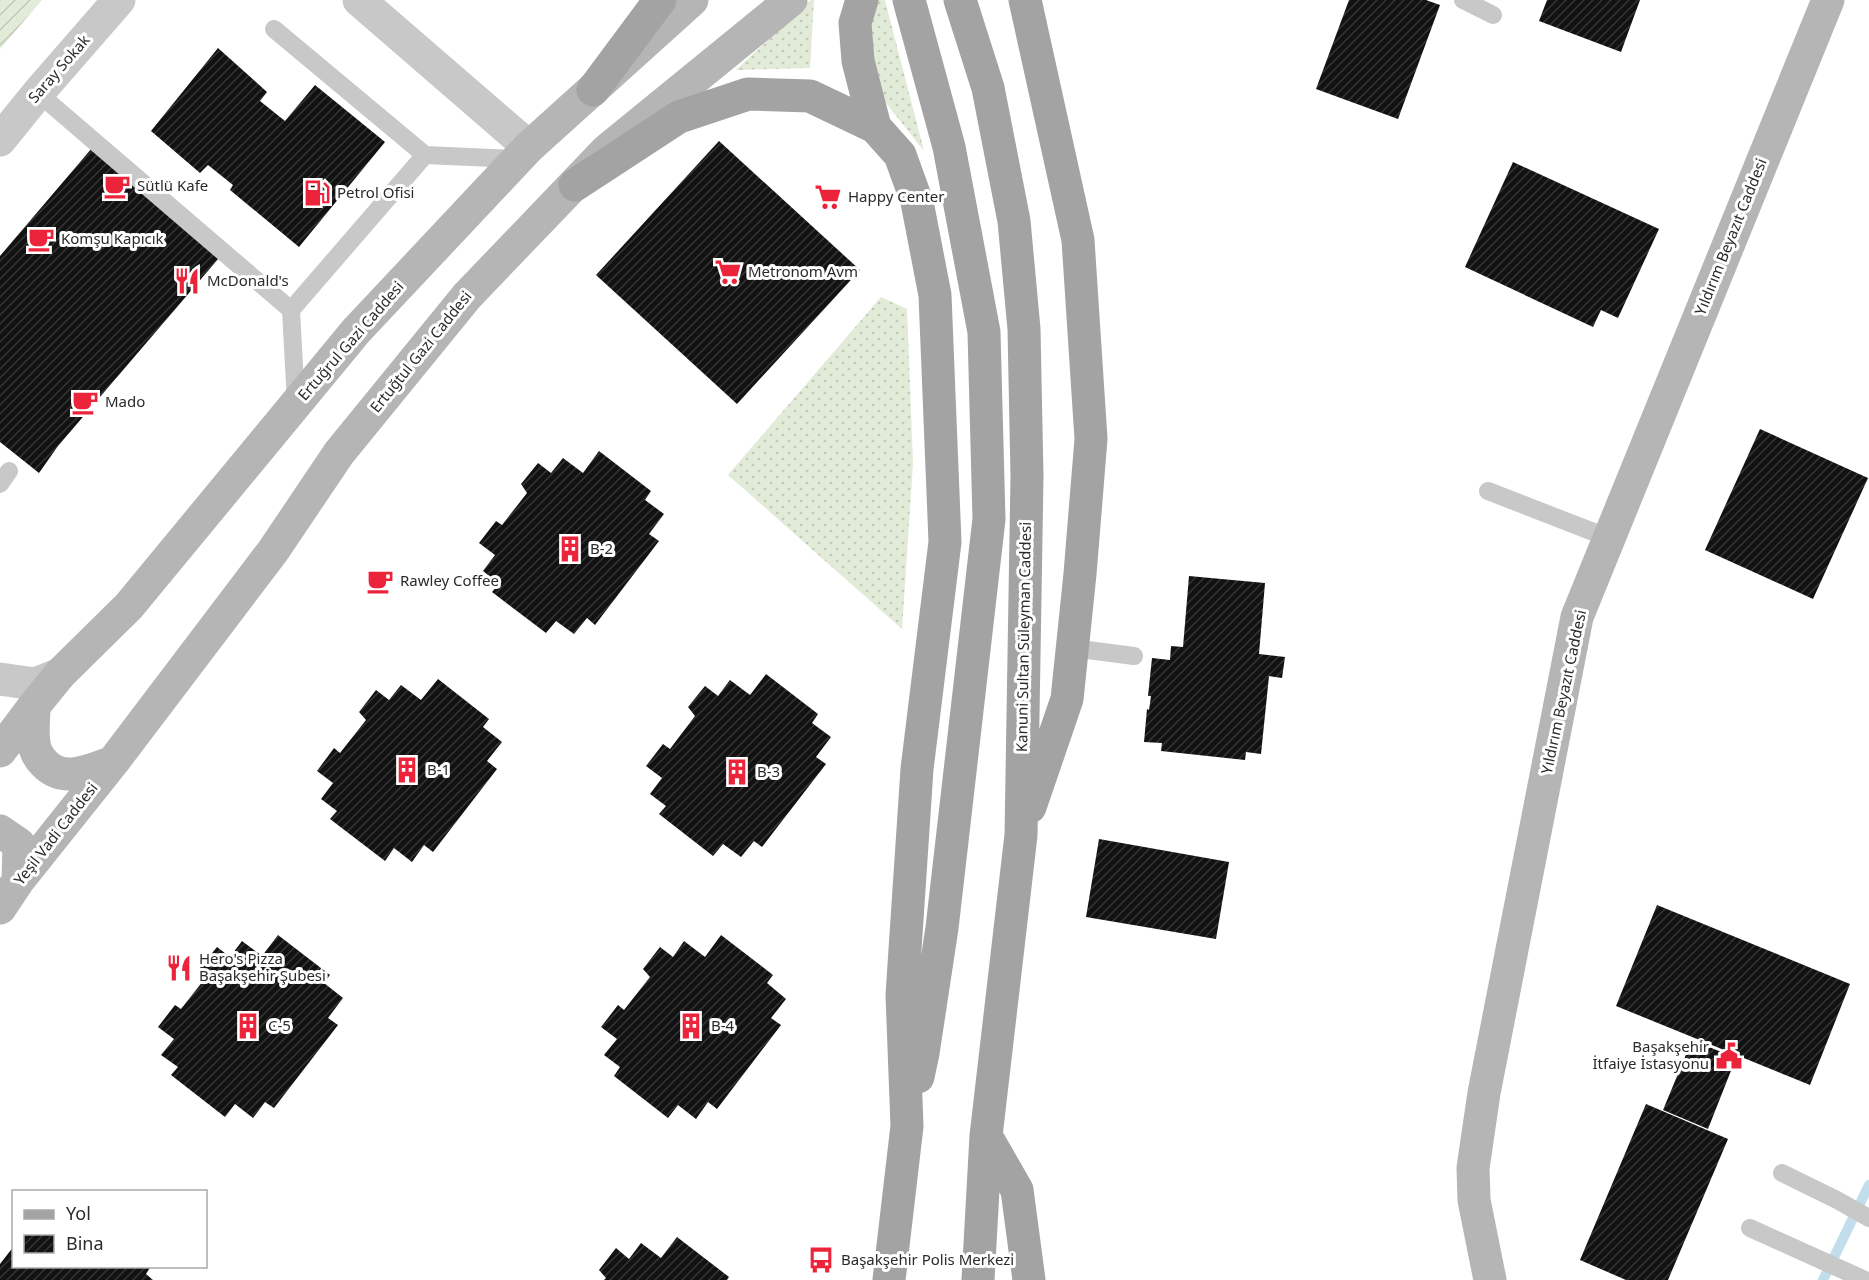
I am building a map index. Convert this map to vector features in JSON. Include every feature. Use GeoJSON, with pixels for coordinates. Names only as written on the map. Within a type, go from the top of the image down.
{"type":"FeatureCollection","features":[{"type":"Feature","properties":{"kind":"main road"},"geometry":{"type":"LineString","coordinates":[[593,90],[660,0]]}},
{"type":"Feature","properties":{"kind":"main road","name":"Ertuğrul Gazi Caddesi"},"geometry":{"type":"LineString","coordinates":[[34,706],[60,674],[129,606],[356,331],[524,153],[692,0]]}},
{"type":"Feature","properties":{"kind":"main road","name":"Ertuğtul Gazi Caddesi"},"geometry":{"type":"LineString","coordinates":[[113,762],[273,551],[339,453],[466,296],[607,150],[792,0]]}},
{"type":"Feature","properties":{"kind":"main road"},"geometry":{"type":"LineString","coordinates":[[862,0],[855,23],[858,61],[875,127]]}},
{"type":"Feature","properties":{"kind":"main road"},"geometry":{"type":"LineString","coordinates":[[888,1280],[907,1126],[923,1053],[942,928],[989,519],[984,332],[950,147],[909,0]]}},
{"type":"Feature","properties":{"kind":"main road","name":"Kanuni Sultan Süleyman Caddesi"},"geometry":{"type":"LineString","coordinates":[[960,0],[990,100],[1014,221],[1024,329],[1027,477],[1021,835],[986,1136],[978,1280]]}},
{"type":"Feature","properties":{"kind":"main road"},"geometry":{"type":"LineString","coordinates":[[1021,835],[1067,699],[1091,439],[1078,240],[1025,0]]}},
{"type":"Feature","properties":{"kind":"main road","name":"Yıldırım Beyazıt Caddesi"},"geometry":{"type":"LineString","coordinates":[[1490,1280],[1474,1200],[1473,1168],[1484,1093],[1577,617],[1828,0]]}},
{"type":"Feature","properties":{"kind":"main road"},"geometry":{"type":"LineString","coordinates":[[574,185],[679,117],[748,94],[810,96],[875,127],[900,155],[917,202],[934,295],[945,542],[916,770],[902,995],[907,1126]]}},
{"type":"Feature","properties":{"kind":"main road"},"geometry":{"type":"LineString","coordinates":[[34,706],[34,744],[39,758],[49,769],[60,774],[72,775],[113,762]]}},
{"type":"Feature","properties":{"kind":"main road"},"geometry":{"type":"LineString","coordinates":[[0,751],[34,706]]}},
{"type":"Feature","properties":{"kind":"main road","name":"Yeşil Vadi Caddesi"},"geometry":{"type":"LineString","coordinates":[[9,894],[113,762]]}},
{"type":"Feature","properties":{"kind":"main road"},"geometry":{"type":"LineString","coordinates":[[0,831],[19,844],[9,894]]}},
{"type":"Feature","properties":{"kind":"main road"},"geometry":{"type":"LineString","coordinates":[[986,1136],[1017,1190],[1029,1280]]}},
{"type":"Feature","properties":{"kind":"street","name":"Saray Sokak"},"geometry":{"type":"LineString","coordinates":[[0,140],[119,0]]}},
{"type":"Feature","properties":{"kind":"street"},"geometry":{"type":"LineString","coordinates":[[359,0],[524,153]]}},
{"type":"Feature","properties":{"kind":"street"},"geometry":{"type":"LineString","coordinates":[[0,679],[35,684],[60,674]]}},
{"type":"Feature","properties":{"kind":"lane"},"geometry":{"type":"LineString","coordinates":[[1463,0],[1493,15]]}},
{"type":"Feature","properties":{"kind":"lane"},"geometry":{"type":"LineString","coordinates":[[274,28],[425,155],[524,153]]}},
{"type":"Feature","properties":{"kind":"lane"},"geometry":{"type":"LineString","coordinates":[[38,93],[291,310]]}},
{"type":"Feature","properties":{"kind":"lane"},"geometry":{"type":"LineString","coordinates":[[296,404],[291,310],[425,155]]}},
{"type":"Feature","properties":{"kind":"lane"},"geometry":{"type":"LineString","coordinates":[[1488,490],[1609,538]]}},
{"type":"Feature","properties":{"kind":"lane"},"geometry":{"type":"LineString","coordinates":[[1072,648],[1134,656]]}},
{"type":"Feature","properties":{"kind":"lane"},"geometry":{"type":"LineString","coordinates":[[1782,1173],[1869,1218]]}},
{"type":"Feature","properties":{"kind":"lane"},"geometry":{"type":"LineString","coordinates":[[1750,1228],[1862,1278]]}},
{"type":"Feature","properties":{"kind":"green space"},"geometry":{"type":"Polygon","coordinates":[[[0,0],[42,0],[0,49],[0,0]]]}},
{"type":"Feature","properties":{"kind":"green space"},"geometry":{"type":"Polygon","coordinates":[[[811,0],[814,0],[810,68],[736,70],[811,0]]]}},
{"type":"Feature","properties":{"kind":"green space"},"geometry":{"type":"Polygon","coordinates":[[[874,0],[885,0],[924,151],[878,93],[863,31],[874,0]]]}},
{"type":"Feature","properties":{"kind":"green space"},"geometry":{"type":"Polygon","coordinates":[[[881,297],[907,309],[913,463],[902,629],[728,475],[881,297]]]}},
{"type":"Feature","properties":{"kind":"building"},"geometry":{"type":"Polygon","coordinates":[[[1349,0],[1426,0],[1440,5],[1398,119],[1316,89],[1349,0]]]}},
{"type":"Feature","properties":{"kind":"building"},"geometry":{"type":"Polygon","coordinates":[[[1547,0],[1640,0],[1621,52],[1539,21],[1547,0]]]}},
{"type":"Feature","properties":{"kind":"building"},"geometry":{"type":"Polygon","coordinates":[[[218,48],[267,92],[260,101],[285,121],[315,85],[385,142],[299,247],[230,190],[233,185],[208,165],[200,173],[151,131],[218,48]]]}},
{"type":"Feature","properties":{"kind":"building","name":"Metronom Avm"},"geometry":{"type":"Polygon","coordinates":[[[719,141],[860,270],[737,404],[596,275],[719,141]]]}},
{"type":"Feature","properties":{"kind":"building"},"geometry":{"type":"Polygon","coordinates":[[[92,148],[219,258],[58,446],[39,473],[0,442],[0,256],[92,148]]]}},
{"type":"Feature","properties":{"kind":"building"},"geometry":{"type":"Polygon","coordinates":[[[1513,162],[1659,229],[1618,318],[1601,310],[1593,327],[1465,267],[1513,162]]]}},
{"type":"Feature","properties":{"kind":"building"},"geometry":{"type":"Polygon","coordinates":[[[1760,429],[1868,478],[1813,599],[1705,550],[1760,429]]]}},
{"type":"Feature","properties":{"kind":"building","name":"B-2"},"geometry":{"type":"Polygon","coordinates":[[[599,451],[651,491],[645,500],[664,514],[649,534],[659,541],[595,625],[587,618],[574,634],[556,621],[546,633],[492,592],[499,584],[483,571],[495,555],[479,543],[496,521],[502,525],[527,493],[521,484],[538,463],[551,473],[563,458],[583,473],[599,451]]]}},
{"type":"Feature","properties":{"kind":"building"},"geometry":{"type":"Polygon","coordinates":[[[1189,576],[1265,583],[1259,654],[1285,657],[1282,678],[1269,676],[1261,754],[1246,752],[1245,760],[1161,751],[1162,743],[1144,742],[1147,709],[1149,710],[1151,696],[1148,696],[1152,658],[1170,660],[1171,646],[1183,647],[1189,576]]]}},
{"type":"Feature","properties":{"kind":"building","name":"B-3"},"geometry":{"type":"Polygon","coordinates":[[[766,674],[818,714],[812,723],[831,737],[816,757],[826,764],[762,847],[754,841],[741,857],[723,844],[713,856],[659,814],[666,806],[650,794],[662,778],[646,766],[663,744],[670,749],[695,716],[688,707],[705,686],[718,696],[730,680],[750,695],[766,674]]]}},
{"type":"Feature","properties":{"kind":"building","name":"B-1"},"geometry":{"type":"Polygon","coordinates":[[[438,679],[489,719],[483,727],[502,742],[487,761],[497,769],[433,852],[424,845],[412,862],[394,848],[385,861],[330,819],[337,811],[321,799],[333,783],[317,771],[334,748],[340,753],[366,720],[359,712],[376,690],[389,700],[401,685],[421,700],[438,679]]]}},
{"type":"Feature","properties":{"kind":"building"},"geometry":{"type":"Polygon","coordinates":[[[1099,839],[1229,862],[1216,939],[1086,917],[1099,839]]]}},
{"type":"Feature","properties":{"kind":"building"},"geometry":{"type":"Polygon","coordinates":[[[1657,905],[1850,984],[1810,1085],[1616,1006],[1657,905]]]}},
{"type":"Feature","properties":{"kind":"building","name":"C-5"},"geometry":{"type":"Polygon","coordinates":[[[278,935],[330,975],[324,983],[343,998],[328,1018],[338,1025],[274,1108],[265,1102],[253,1118],[235,1104],[225,1117],[171,1075],[178,1067],[161,1055],[174,1039],[158,1027],[175,1005],[181,1009],[207,976],[200,968],[217,947],[230,957],[242,941],[262,956],[278,935]]]}},
{"type":"Feature","properties":{"kind":"building","name":"B-4"},"geometry":{"type":"Polygon","coordinates":[[[721,935],[773,975],[767,983],[786,999],[771,1018],[781,1025],[717,1109],[708,1102],[696,1119],[678,1105],[668,1118],[614,1076],[620,1067],[604,1055],[617,1039],[601,1027],[618,1005],[624,1010],[650,977],[643,969],[660,947],[673,957],[684,941],[705,957],[721,935]]]}},
{"type":"Feature","properties":{"kind":"building"},"geometry":{"type":"Polygon","coordinates":[[[1692,1040],[1736,1058],[1708,1129],[1663,1110],[1692,1040]]]}},
{"type":"Feature","properties":{"kind":"building"},"geometry":{"type":"Polygon","coordinates":[[[1646,1104],[1728,1139],[1668,1280],[1626,1280],[1580,1260],[1646,1104]]]}},
{"type":"Feature","properties":{"kind":"building"},"geometry":{"type":"Polygon","coordinates":[[[677,1237],[729,1277],[727,1280],[604,1280],[606,1278],[599,1270],[616,1248],[629,1259],[641,1243],[661,1258],[677,1237]]]}},
{"type":"Feature","properties":{"kind":"building"},"geometry":{"type":"Polygon","coordinates":[[[12,1249],[12,1268],[150,1268],[146,1274],[153,1280],[0,1280],[0,1264],[12,1249]]]}},
{"type":"Feature","properties":{"kind":"waterway"},"geometry":{"type":"LineString","coordinates":[[1823,1280],[1869,1185]]}},
{"type":"Feature","properties":{"kind":"place","name":"Sütlü Kafe"},"geometry":{"type":"Point","coordinates":[117,186]}},
{"type":"Feature","properties":{"kind":"place","name":"Petrol Ofisi"},"geometry":{"type":"Point","coordinates":[317,193]}},
{"type":"Feature","properties":{"kind":"place","name":"Happy Center"},"geometry":{"type":"Point","coordinates":[828,197]}},
{"type":"Feature","properties":{"kind":"place","name":"Komşu Kapıcık"},"geometry":{"type":"Point","coordinates":[41,239]}},
{"type":"Feature","properties":{"kind":"place","name":"Metronom Avm"},"geometry":{"type":"Point","coordinates":[728,272]}},
{"type":"Feature","properties":{"kind":"place","name":"McDonald's"},"geometry":{"type":"Point","coordinates":[187,281]}},
{"type":"Feature","properties":{"kind":"place","name":"Mado"},"geometry":{"type":"Point","coordinates":[85,402]}},
{"type":"Feature","properties":{"kind":"place","name":"B-2"},"geometry":{"type":"Point","coordinates":[570,549]}},
{"type":"Feature","properties":{"kind":"place","name":"Rawley Coffee"},"geometry":{"type":"Point","coordinates":[380,581]}},
{"type":"Feature","properties":{"kind":"place","name":"B-1"},"geometry":{"type":"Point","coordinates":[407,770]}},
{"type":"Feature","properties":{"kind":"place","name":"B-3"},"geometry":{"type":"Point","coordinates":[737,772]}},
{"type":"Feature","properties":{"kind":"place","name":"Hero's Pizza Başakşehir Şubesi"},"geometry":{"type":"Point","coordinates":[179,968]}},
{"type":"Feature","properties":{"kind":"place","name":"C-5"},"geometry":{"type":"Point","coordinates":[248,1026]}},
{"type":"Feature","properties":{"kind":"place","name":"B-4"},"geometry":{"type":"Point","coordinates":[691,1026]}},
{"type":"Feature","properties":{"kind":"place","name":"Başakşehir İtfaiye İstasyonu"},"geometry":{"type":"Point","coordinates":[1729,1056]}},
{"type":"Feature","properties":{"kind":"place","name":"Başakşehir Polis Merkezi"},"geometry":{"type":"Point","coordinates":[821,1260]}}]}
